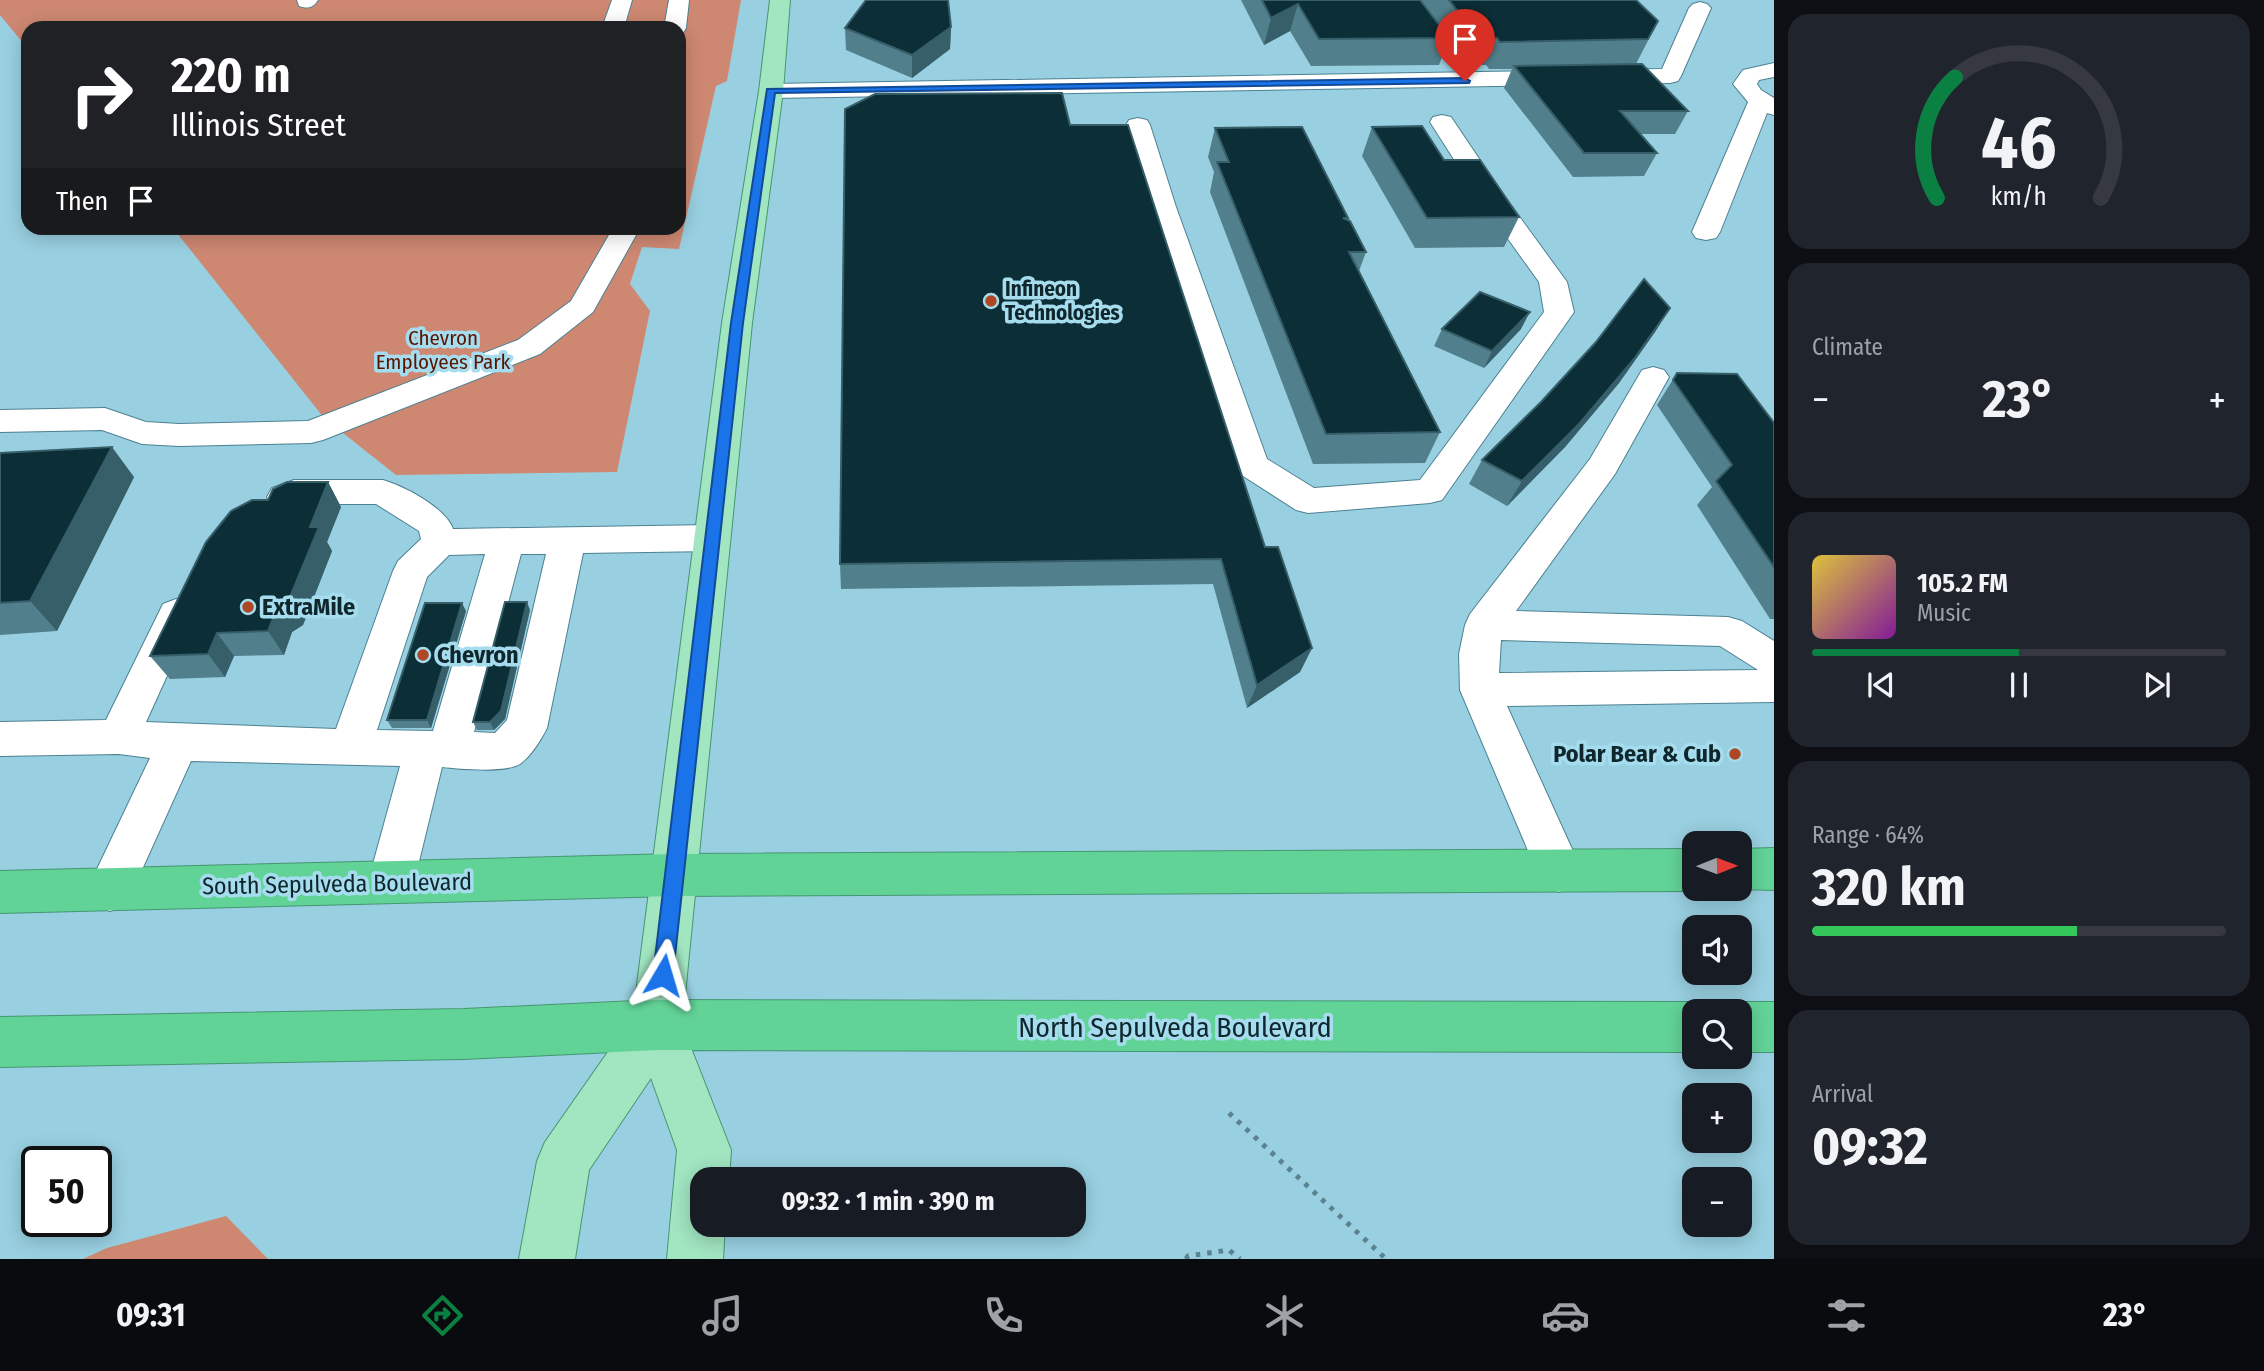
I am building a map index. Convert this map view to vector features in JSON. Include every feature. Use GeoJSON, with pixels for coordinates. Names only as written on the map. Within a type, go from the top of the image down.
{"type":"FeatureCollection","features":[{"type":"Feature","properties":{"kind":"highway"},"geometry":{"type":"LineString","coordinates":[[1752,869],[1774,869]]}},
{"type":"Feature","properties":{"kind":"highway"},"geometry":{"type":"LineString","coordinates":[[674,875],[1682,870]]}},
{"type":"Feature","properties":{"kind":"highway","name":"South Sepulveda Boulevard"},"geometry":{"type":"LineString","coordinates":[[0,892],[674,875]]}},
{"type":"Feature","properties":{"kind":"highway"},"geometry":{"type":"LineString","coordinates":[[0,1042],[464,1034],[657,1025]]}},
{"type":"Feature","properties":{"kind":"highway","name":"North Sepulveda Boulevard"},"geometry":{"type":"LineString","coordinates":[[657,1025],[1682,1027]]}},
{"type":"Feature","properties":{"kind":"highway"},"geometry":{"type":"LineString","coordinates":[[1752,1027],[1774,1027]]}},
{"type":"Feature","properties":{"kind":"main road"},"geometry":{"type":"LineString","coordinates":[[695,1259],[704,1150],[657,1025],[737,323],[771,91],[780,0]]}},
{"type":"Feature","properties":{"kind":"main road"},"geometry":{"type":"LineString","coordinates":[[547,1259],[564,1161],[657,1025]]}},
{"type":"Feature","properties":{"kind":"street"},"geometry":{"type":"LineString","coordinates":[[615,21],[622,0]]}},
{"type":"Feature","properties":{"kind":"street"},"geometry":{"type":"LineString","coordinates":[[676,21],[679,0]]}},
{"type":"Feature","properties":{"kind":"street"},"geometry":{"type":"LineString","coordinates":[[771,91],[1670,76],[1700,8]]}},
{"type":"Feature","properties":{"kind":"street"},"geometry":{"type":"LineString","coordinates":[[1449,59],[1465,80]]}},
{"type":"Feature","properties":{"kind":"street"},"geometry":{"type":"LineString","coordinates":[[1706,232],[1767,104],[1747,89],[1745,84],[1751,75],[1772,67]]}},
{"type":"Feature","properties":{"kind":"street"},"geometry":{"type":"LineString","coordinates":[[1138,125],[1252,466],[1308,502],[1430,491],[1559,312],[1553,282],[1491,197],[1442,122]]}},
{"type":"Feature","properties":{"kind":"street"},"geometry":{"type":"LineString","coordinates":[[0,421],[105,419],[142,433],[179,435],[311,432],[529,347],[583,306],[622,235]]}},
{"type":"Feature","properties":{"kind":"street"},"geometry":{"type":"LineString","coordinates":[[1559,871],[1480,690],[1479,654],[1484,625],[1602,466],[1653,377]]}},
{"type":"Feature","properties":{"kind":"street"},"geometry":{"type":"LineString","coordinates":[[254,512],[294,492],[383,492],[434,524],[440,542]]}},
{"type":"Feature","properties":{"kind":"street"},"geometry":{"type":"LineString","coordinates":[[350,747],[411,571],[440,542],[568,538],[712,538]]}},
{"type":"Feature","properties":{"kind":"street"},"geometry":{"type":"LineString","coordinates":[[0,739],[119,737],[178,743],[505,751],[526,728],[568,538]]}},
{"type":"Feature","properties":{"kind":"street"},"geometry":{"type":"LineString","coordinates":[[391,882],[507,540]]}},
{"type":"Feature","properties":{"kind":"street"},"geometry":{"type":"LineString","coordinates":[[119,737],[194,580]]}},
{"type":"Feature","properties":{"kind":"street"},"geometry":{"type":"LineString","coordinates":[[1484,625],[1706,629],[1728,632],[1774,660]]}},
{"type":"Feature","properties":{"kind":"street"},"geometry":{"type":"LineString","coordinates":[[1480,690],[1774,686]]}},
{"type":"Feature","properties":{"kind":"street"},"geometry":{"type":"LineString","coordinates":[[110,890],[178,743]]}},
{"type":"Feature","properties":{"kind":"path"},"geometry":{"type":"LineString","coordinates":[[1229,1113],[1386,1259]]}},
{"type":"Feature","properties":{"kind":"path"},"geometry":{"type":"LineString","coordinates":[[1186,1259],[1188,1256],[1229,1250],[1240,1259]]}},
{"type":"Feature","properties":{"kind":"green space","name":"Chevron Employees Park"},"geometry":{"type":"Polygon","coordinates":[[[0,0],[741,0],[727,81],[716,86],[686,218],[686,21],[21,21],[21,40],[0,15],[0,0]]]}},
{"type":"Feature","properties":{"kind":"green space","name":"Chevron Employees Park"},"geometry":{"type":"Polygon","coordinates":[[[179,235],[682,235],[679,249],[642,247],[630,284],[650,311],[617,472],[396,475],[324,418],[179,235]]]}},
{"type":"Feature","properties":{"kind":"green space"},"geometry":{"type":"Polygon","coordinates":[[[226,1216],[268,1259],[83,1259],[107,1248],[226,1216]]]}},
{"type":"Feature","properties":{"kind":"building"},"geometry":{"type":"Polygon","coordinates":[[[866,0],[948,0],[951,27],[912,55],[845,28],[866,0]]]}},
{"type":"Feature","properties":{"kind":"building"},"geometry":{"type":"Polygon","coordinates":[[[1262,0],[1420,0],[1449,38],[1319,39],[1298,4],[1271,18],[1262,0]]]}},
{"type":"Feature","properties":{"kind":"building"},"geometry":{"type":"Polygon","coordinates":[[[1449,0],[1636,0],[1658,21],[1648,39],[1500,42],[1497,38],[1479,38],[1449,0]]]}},
{"type":"Feature","properties":{"kind":"building"},"geometry":{"type":"Polygon","coordinates":[[[1642,64],[1688,111],[1620,111],[1657,153],[1584,153],[1514,66],[1642,64]]]}},
{"type":"Feature","properties":{"kind":"building"},"geometry":{"type":"Polygon","coordinates":[[[1062,93],[1070,125],[1128,125],[1265,547],[1278,547],[1312,648],[1257,685],[1221,559],[840,564],[845,109],[875,94],[1062,93]]]}},
{"type":"Feature","properties":{"kind":"building"},"geometry":{"type":"Polygon","coordinates":[[[1422,126],[1444,160],[1480,160],[1519,217],[1427,218],[1372,127],[1422,126]]]}},
{"type":"Feature","properties":{"kind":"building"},"geometry":{"type":"Polygon","coordinates":[[[1302,127],[1348,218],[1343,218],[1350,221],[1366,252],[1349,252],[1440,432],[1326,434],[1217,162],[1229,162],[1215,128],[1302,127]]]}},
{"type":"Feature","properties":{"kind":"building"},"geometry":{"type":"Polygon","coordinates":[[[1644,279],[1670,308],[1634,359],[1580,423],[1522,481],[1482,460],[1541,402],[1596,342],[1644,279]]]}},
{"type":"Feature","properties":{"kind":"building"},"geometry":{"type":"Polygon","coordinates":[[[1480,292],[1530,312],[1492,351],[1442,329],[1480,292]]]}},
{"type":"Feature","properties":{"kind":"building"},"geometry":{"type":"Polygon","coordinates":[[[1677,373],[1737,374],[1774,423],[1774,567],[1716,481],[1732,465],[1673,380],[1677,373]]]}},
{"type":"Feature","properties":{"kind":"building"},"geometry":{"type":"Polygon","coordinates":[[[112,447],[30,601],[0,603],[0,453],[112,447]]]}},
{"type":"Feature","properties":{"kind":"building"},"geometry":{"type":"Polygon","coordinates":[[[287,482],[328,482],[310,527],[319,527],[288,602],[277,609],[268,631],[217,633],[208,654],[150,656],[206,542],[231,511],[252,500],[268,500],[273,489],[287,482]]]}},
{"type":"Feature","properties":{"kind":"building"},"geometry":{"type":"Polygon","coordinates":[[[505,602],[527,602],[501,711],[490,722],[473,722],[505,602]]]}},
{"type":"Feature","properties":{"kind":"building"},"geometry":{"type":"Polygon","coordinates":[[[425,603],[462,603],[427,720],[387,720],[425,603]]]}},
{"type":"Feature","properties":{"kind":"place","name":"Infineon Technologies"},"geometry":{"type":"Point","coordinates":[991,301]}},
{"type":"Feature","properties":{"kind":"place","name":"ExtraMile"},"geometry":{"type":"Point","coordinates":[248,607]}},
{"type":"Feature","properties":{"kind":"place","name":"Chevron"},"geometry":{"type":"Point","coordinates":[423,655]}},
{"type":"Feature","properties":{"kind":"place","name":"Polar Bear & Cub"},"geometry":{"type":"Point","coordinates":[1735,754]}},
{"type":"Feature","properties":{"kind":"route"},"geometry":{"type":"LineString","coordinates":[[663,975],[737,323],[771,91],[1465,81]]}}]}
